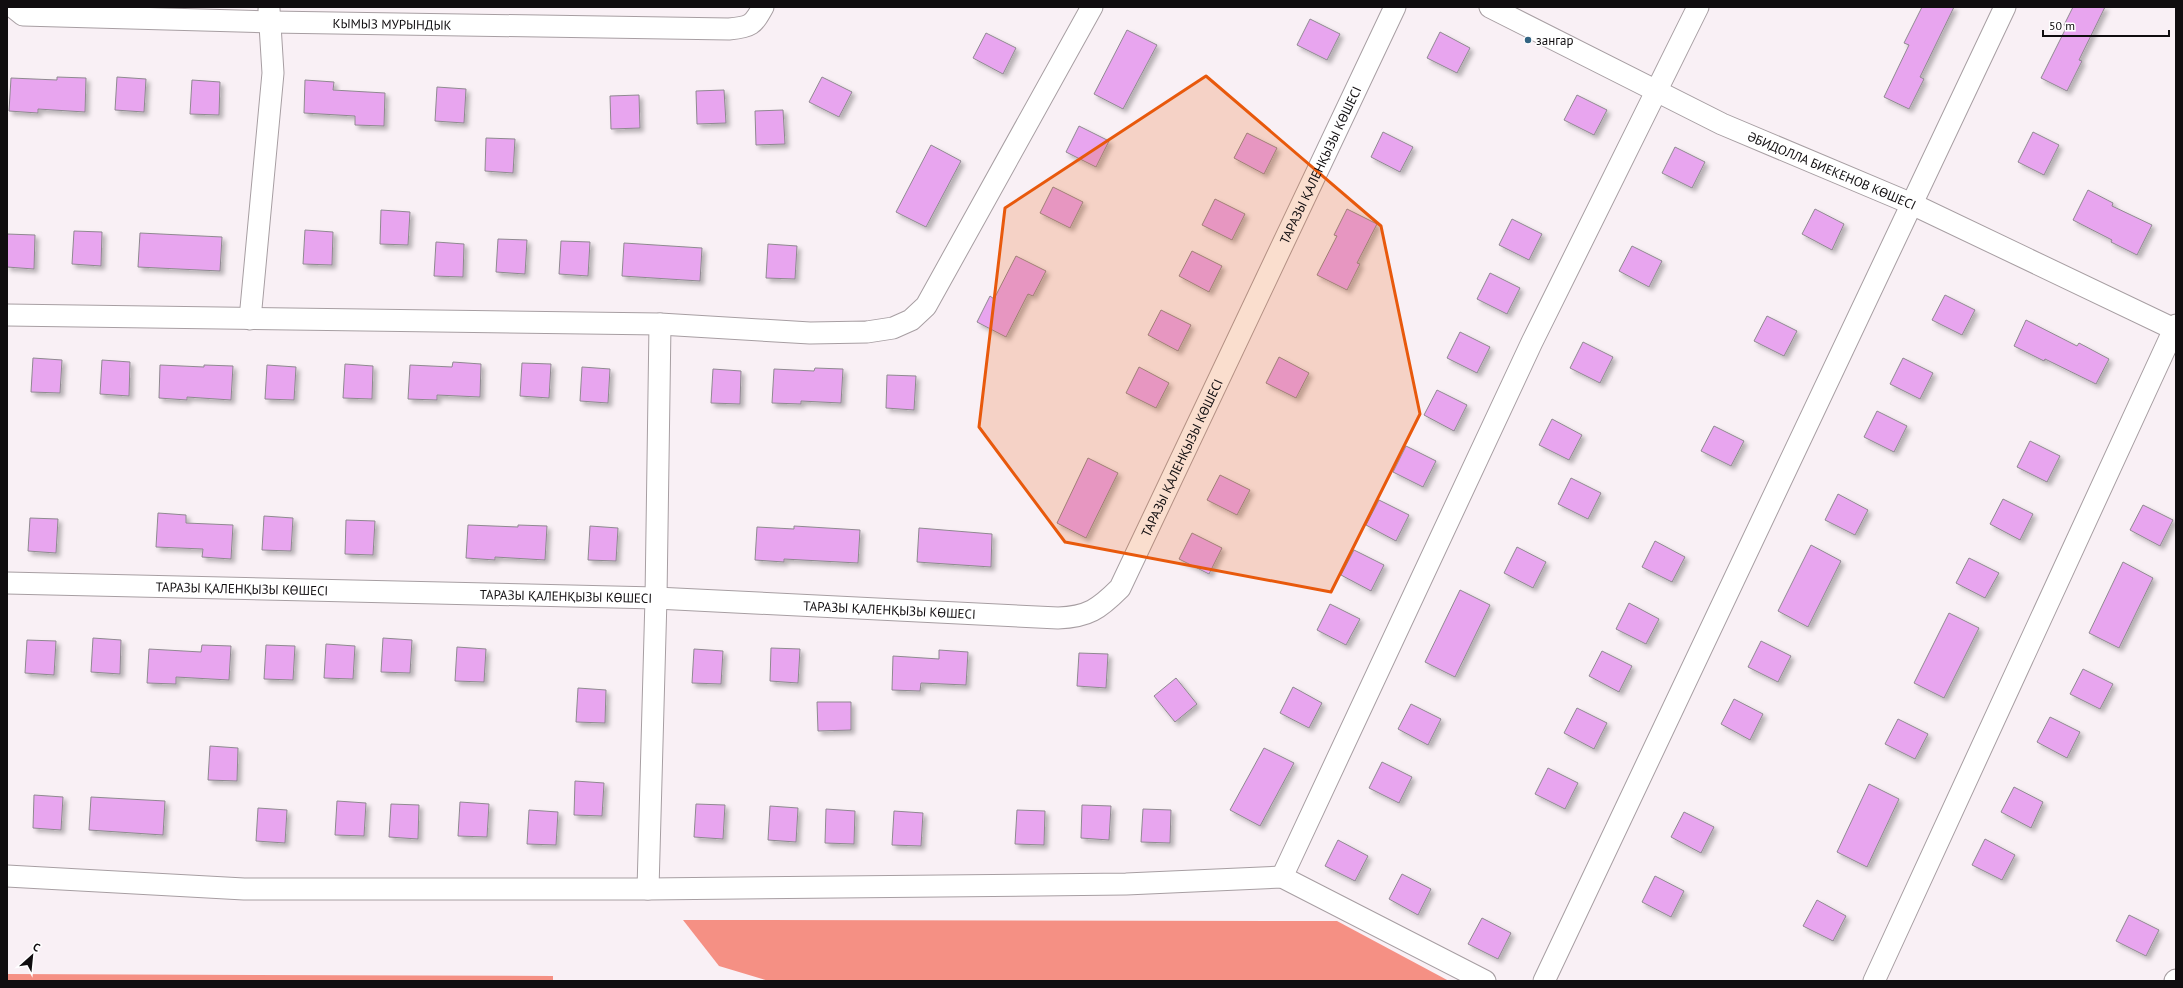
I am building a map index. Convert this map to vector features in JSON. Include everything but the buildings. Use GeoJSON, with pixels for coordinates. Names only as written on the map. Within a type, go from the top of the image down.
{"type":"FeatureCollection","features":[{"type":"Feature","properties":{"kind":"street","name":"КЫМЫЗ МУРЫНДЫК"},"geometry":{"type":"LineString","coordinates":[[13,7],[22,15],[270,14],[470,16],[730,29],[745,28],[754,24],[763,7]]}},
{"type":"Feature","properties":{"kind":"street"},"geometry":{"type":"LineString","coordinates":[[7,315],[660,324],[810,333],[867,332],[893,328],[912,320],[926,306],[1092,7]]}},
{"type":"Feature","properties":{"kind":"street","name":"ТАРАЗЫ ҚАЛЕНҚЫЗЫ КӨШЕСІ"},"geometry":{"type":"LineString","coordinates":[[7,583],[656,598],[1058,618],[1077,617],[1091,612],[1106,602],[1120,588],[1395,7]]}},
{"type":"Feature","properties":{"kind":"street","name":"ӘБИДОЛЛА БИЕКЕНОВ КӨШЕСІ"},"geometry":{"type":"LineString","coordinates":[[1490,7],[1722,124],[1912,204],[2175,328]]}},
{"type":"Feature","properties":{"kind":"street"},"geometry":{"type":"LineString","coordinates":[[1282,877],[1532,342],[1698,7]]}},
{"type":"Feature","properties":{"kind":"street"},"geometry":{"type":"LineString","coordinates":[[1544,981],[2005,7]]}},
{"type":"Feature","properties":{"kind":"street"},"geometry":{"type":"LineString","coordinates":[[250,319],[273,73],[270,14]]}},
{"type":"Feature","properties":{"kind":"street"},"geometry":{"type":"LineString","coordinates":[[648,889],[656,598],[660,324]]}},
{"type":"Feature","properties":{"kind":"street"},"geometry":{"type":"LineString","coordinates":[[1874,981],[2175,328]]}},
{"type":"Feature","properties":{"kind":"street"},"geometry":{"type":"LineString","coordinates":[[7,876],[244,889],[648,889],[1126,884],[1282,877],[1486,981]]}},
{"type":"Feature","properties":{"kind":"highlighted area"},"geometry":{"type":"Polygon","coordinates":[[[1206,76],[1381,226],[1420,414],[1331,592],[1065,542],[979,427],[1005,208],[1206,76]]]}},
{"type":"Feature","properties":{"kind":"shaded area"},"geometry":{"type":"Polygon","coordinates":[[[683,920],[1337,921],[1449,981],[769,981],[719,966],[683,920]]]}},
{"type":"Feature","properties":{"kind":"shaded area"},"geometry":{"type":"Polygon","coordinates":[[[7,974],[553,976],[553,981],[7,981],[7,974]]]}},
{"type":"Feature","properties":{"kind":"place","name":"зангар"},"geometry":{"type":"Point","coordinates":[1528,40]}}]}
